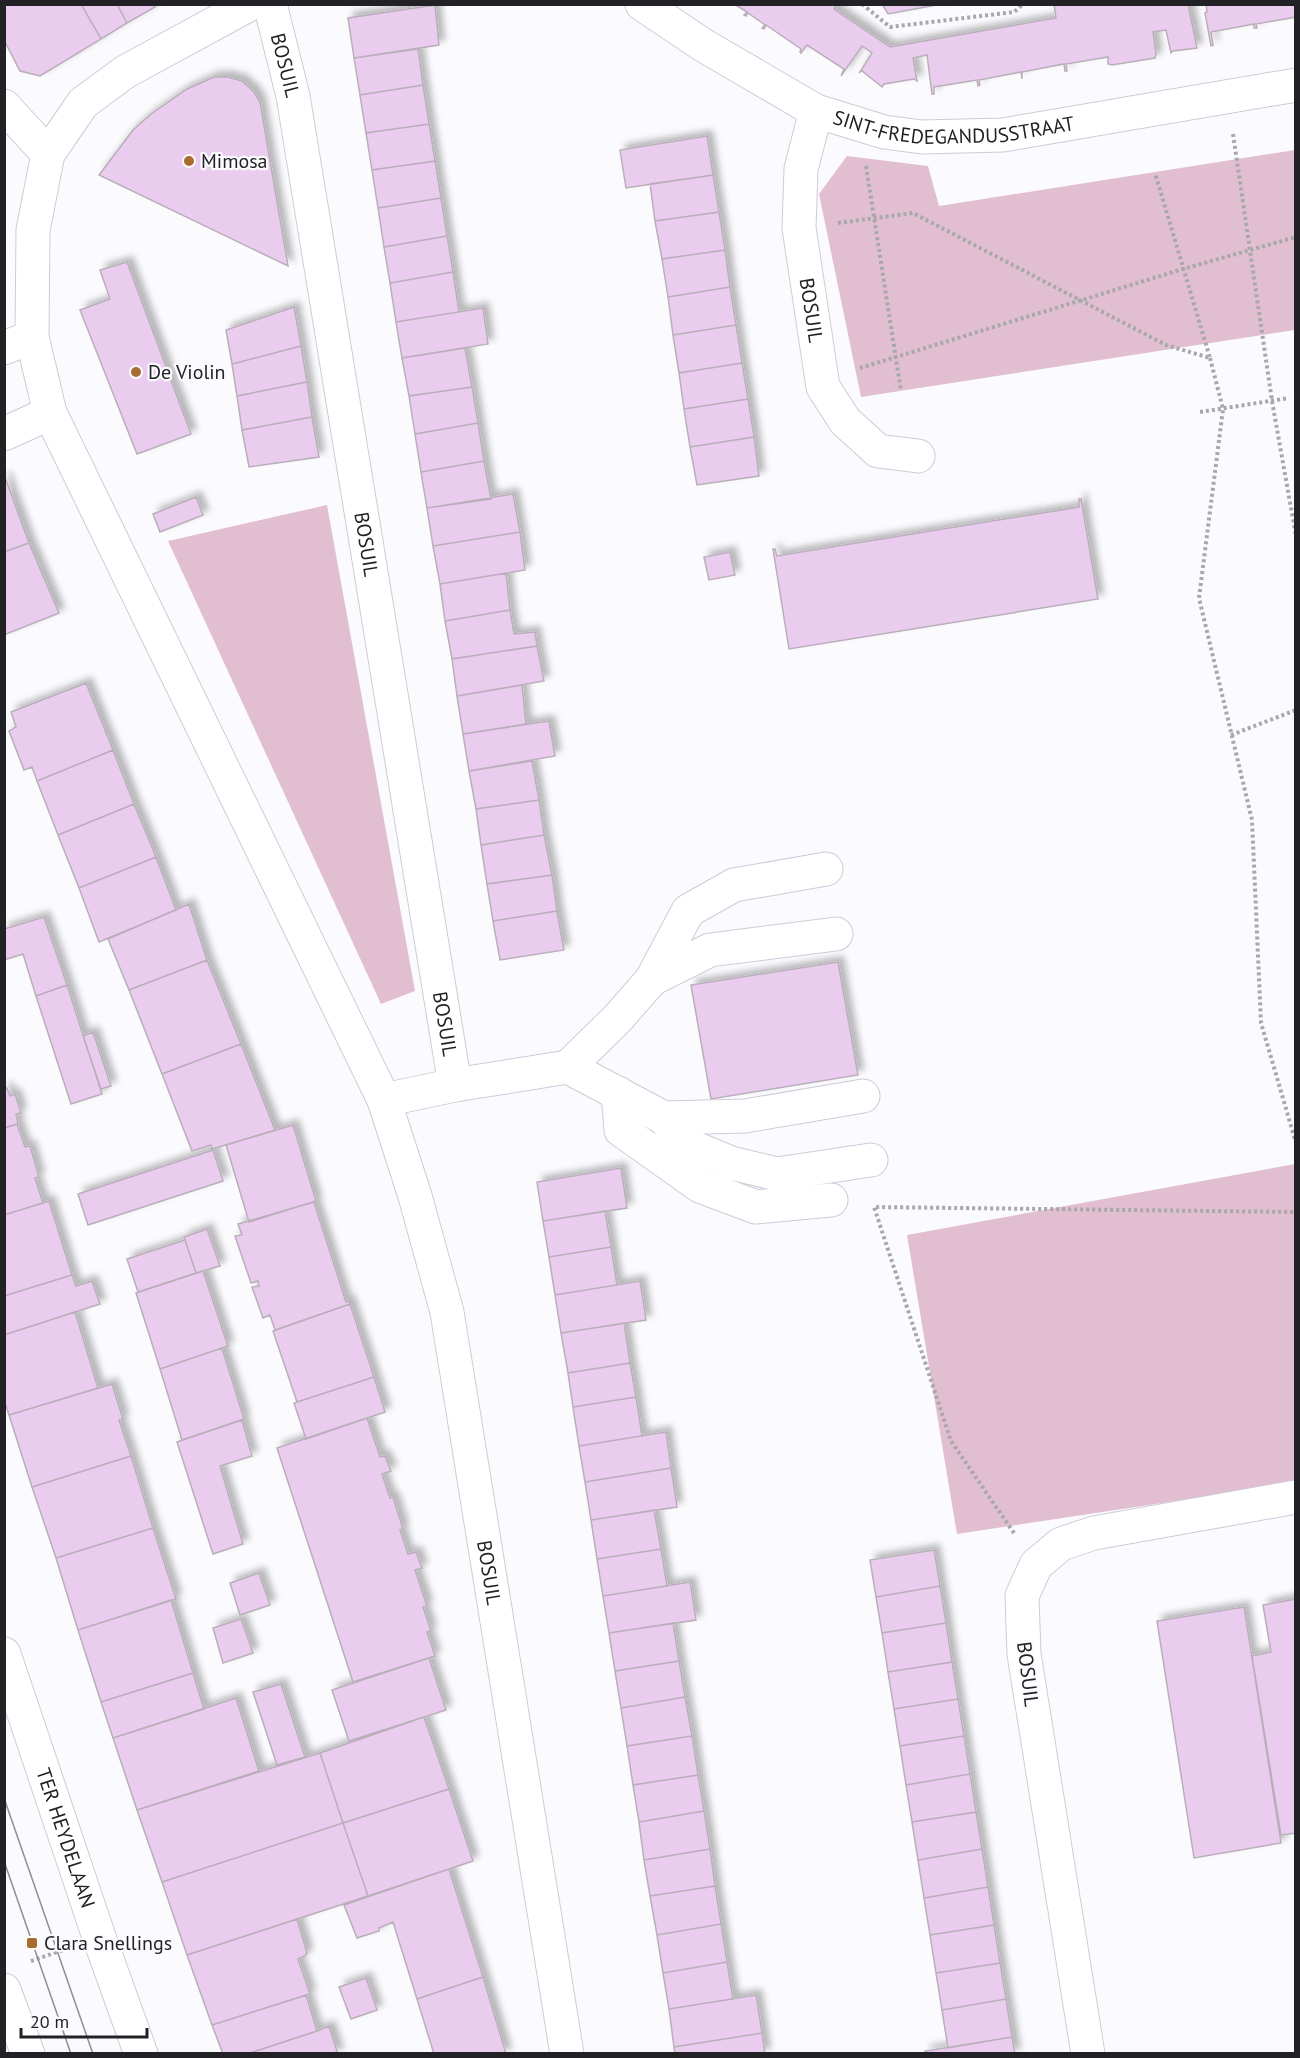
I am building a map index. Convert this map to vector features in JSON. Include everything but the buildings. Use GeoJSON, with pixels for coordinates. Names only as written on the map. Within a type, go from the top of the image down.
{"type":"FeatureCollection","features":[{"type":"Feature","properties":{"kind":"street"},"geometry":{"type":"LineString","coordinates":[[4,106],[48,154],[83,103],[125,72],[250,4]]}},
{"type":"Feature","properties":{"kind":"street","name":"BOSUIL"},"geometry":{"type":"LineString","coordinates":[[270,4],[294,96],[455,1085]]}},
{"type":"Feature","properties":{"kind":"street","name":"SINT-FREDEGANDUSSTRAAT"},"geometry":{"type":"LineString","coordinates":[[642,4],[703,45],[816,111],[884,132],[922,137],[1004,135],[1296,85]]}},
{"type":"Feature","properties":{"kind":"street","name":"BOSUIL"},"geometry":{"type":"LineString","coordinates":[[816,111],[801,169],[799,228],[824,387],[845,421],[878,451],[918,456]]}},
{"type":"Feature","properties":{"kind":"street","name":"BOSUIL"},"geometry":{"type":"LineString","coordinates":[[48,154],[33,230],[18,342],[50,413],[384,1100],[416,1196],[447,1312],[567,2054]]}},
{"type":"Feature","properties":{"kind":"street"},"geometry":{"type":"LineString","coordinates":[[4,434],[50,413]]}},
{"type":"Feature","properties":{"kind":"street"},"geometry":{"type":"LineString","coordinates":[[384,1100],[455,1085],[568,1067],[618,1018],[652,979],[688,911],[734,885],[826,869]]}},
{"type":"Feature","properties":{"kind":"street"},"geometry":{"type":"LineString","coordinates":[[652,979],[710,950],[836,934]]}},
{"type":"Feature","properties":{"kind":"street"},"geometry":{"type":"LineString","coordinates":[[568,1067],[664,1118],[685,1144],[731,1162],[777,1174],[871,1160]]}},
{"type":"Feature","properties":{"kind":"street"},"geometry":{"type":"LineString","coordinates":[[618,1093],[621,1130],[700,1186],[756,1208],[831,1200]]}},
{"type":"Feature","properties":{"kind":"street"},"geometry":{"type":"LineString","coordinates":[[664,1118],[745,1116],[863,1096]]}},
{"type":"Feature","properties":{"kind":"street","name":"BOSUIL"},"geometry":{"type":"LineString","coordinates":[[1088,2054],[1024,1654],[1022,1596],[1036,1565],[1061,1544],[1094,1533],[1296,1497]]}},
{"type":"Feature","properties":{"kind":"street","name":"TER HEYDELAAN"},"geometry":{"type":"LineString","coordinates":[[4,1654],[99,1937],[141,2054]]}},
{"type":"Feature","properties":{"kind":"street"},"geometry":{"type":"LineString","coordinates":[[4,1990],[28,2054]]}},
{"type":"Feature","properties":{"kind":"path"},"geometry":{"type":"LineString","coordinates":[[862,4],[890,27],[1014,12],[1023,4]]}},
{"type":"Feature","properties":{"kind":"path"},"geometry":{"type":"LineString","coordinates":[[1228,97],[1272,401],[1296,536]]}},
{"type":"Feature","properties":{"kind":"path"},"geometry":{"type":"LineString","coordinates":[[865,159],[901,391]]}},
{"type":"Feature","properties":{"kind":"path"},"geometry":{"type":"LineString","coordinates":[[1155,173],[1223,409],[1199,598],[1252,820],[1261,1023],[1296,1143]]}},
{"type":"Feature","properties":{"kind":"path"},"geometry":{"type":"LineString","coordinates":[[799,228],[913,213],[1166,345],[1210,358]]}},
{"type":"Feature","properties":{"kind":"path"},"geometry":{"type":"LineString","coordinates":[[856,370],[1249,249],[1296,237]]}},
{"type":"Feature","properties":{"kind":"path"},"geometry":{"type":"LineString","coordinates":[[1200,412],[1289,398]]}},
{"type":"Feature","properties":{"kind":"path"},"geometry":{"type":"LineString","coordinates":[[1231,735],[1296,710]]}},
{"type":"Feature","properties":{"kind":"path"},"geometry":{"type":"LineString","coordinates":[[1289,1121],[1296,1117]]}},
{"type":"Feature","properties":{"kind":"path"},"geometry":{"type":"LineString","coordinates":[[1036,1565],[951,1441],[874,1207],[1296,1212]]}},
{"type":"Feature","properties":{"kind":"path"},"geometry":{"type":"LineString","coordinates":[[27,1963],[99,1937]]}},
{"type":"Feature","properties":{"kind":"shaded area"},"geometry":{"type":"Polygon","coordinates":[[[1295,150],[1295,330],[861,397],[819,194],[847,156],[928,166],[939,206],[1295,150]]]}},
{"type":"Feature","properties":{"kind":"shaded area"},"geometry":{"type":"Polygon","coordinates":[[[327,505],[415,991],[381,1004],[168,541],[327,505]]]}},
{"type":"Feature","properties":{"kind":"shaded area"},"geometry":{"type":"Polygon","coordinates":[[[1295,1164],[1295,1483],[957,1534],[907,1235],[1295,1164]]]}},
{"type":"Feature","properties":{"kind":"tram line"},"geometry":{"type":"LineString","coordinates":[[4,1798],[93,2054]]}},
{"type":"Feature","properties":{"kind":"tram line"},"geometry":{"type":"LineString","coordinates":[[4,1861],[71,2054]]}},
{"type":"Feature","properties":{"kind":"place","name":"Mimosa"},"geometry":{"type":"Point","coordinates":[189,161]}},
{"type":"Feature","properties":{"kind":"place","name":"De Violin"},"geometry":{"type":"Point","coordinates":[136,372]}},
{"type":"Feature","properties":{"kind":"place","name":"Clara Snellings"},"geometry":{"type":"Point","coordinates":[32,1943]}}]}
